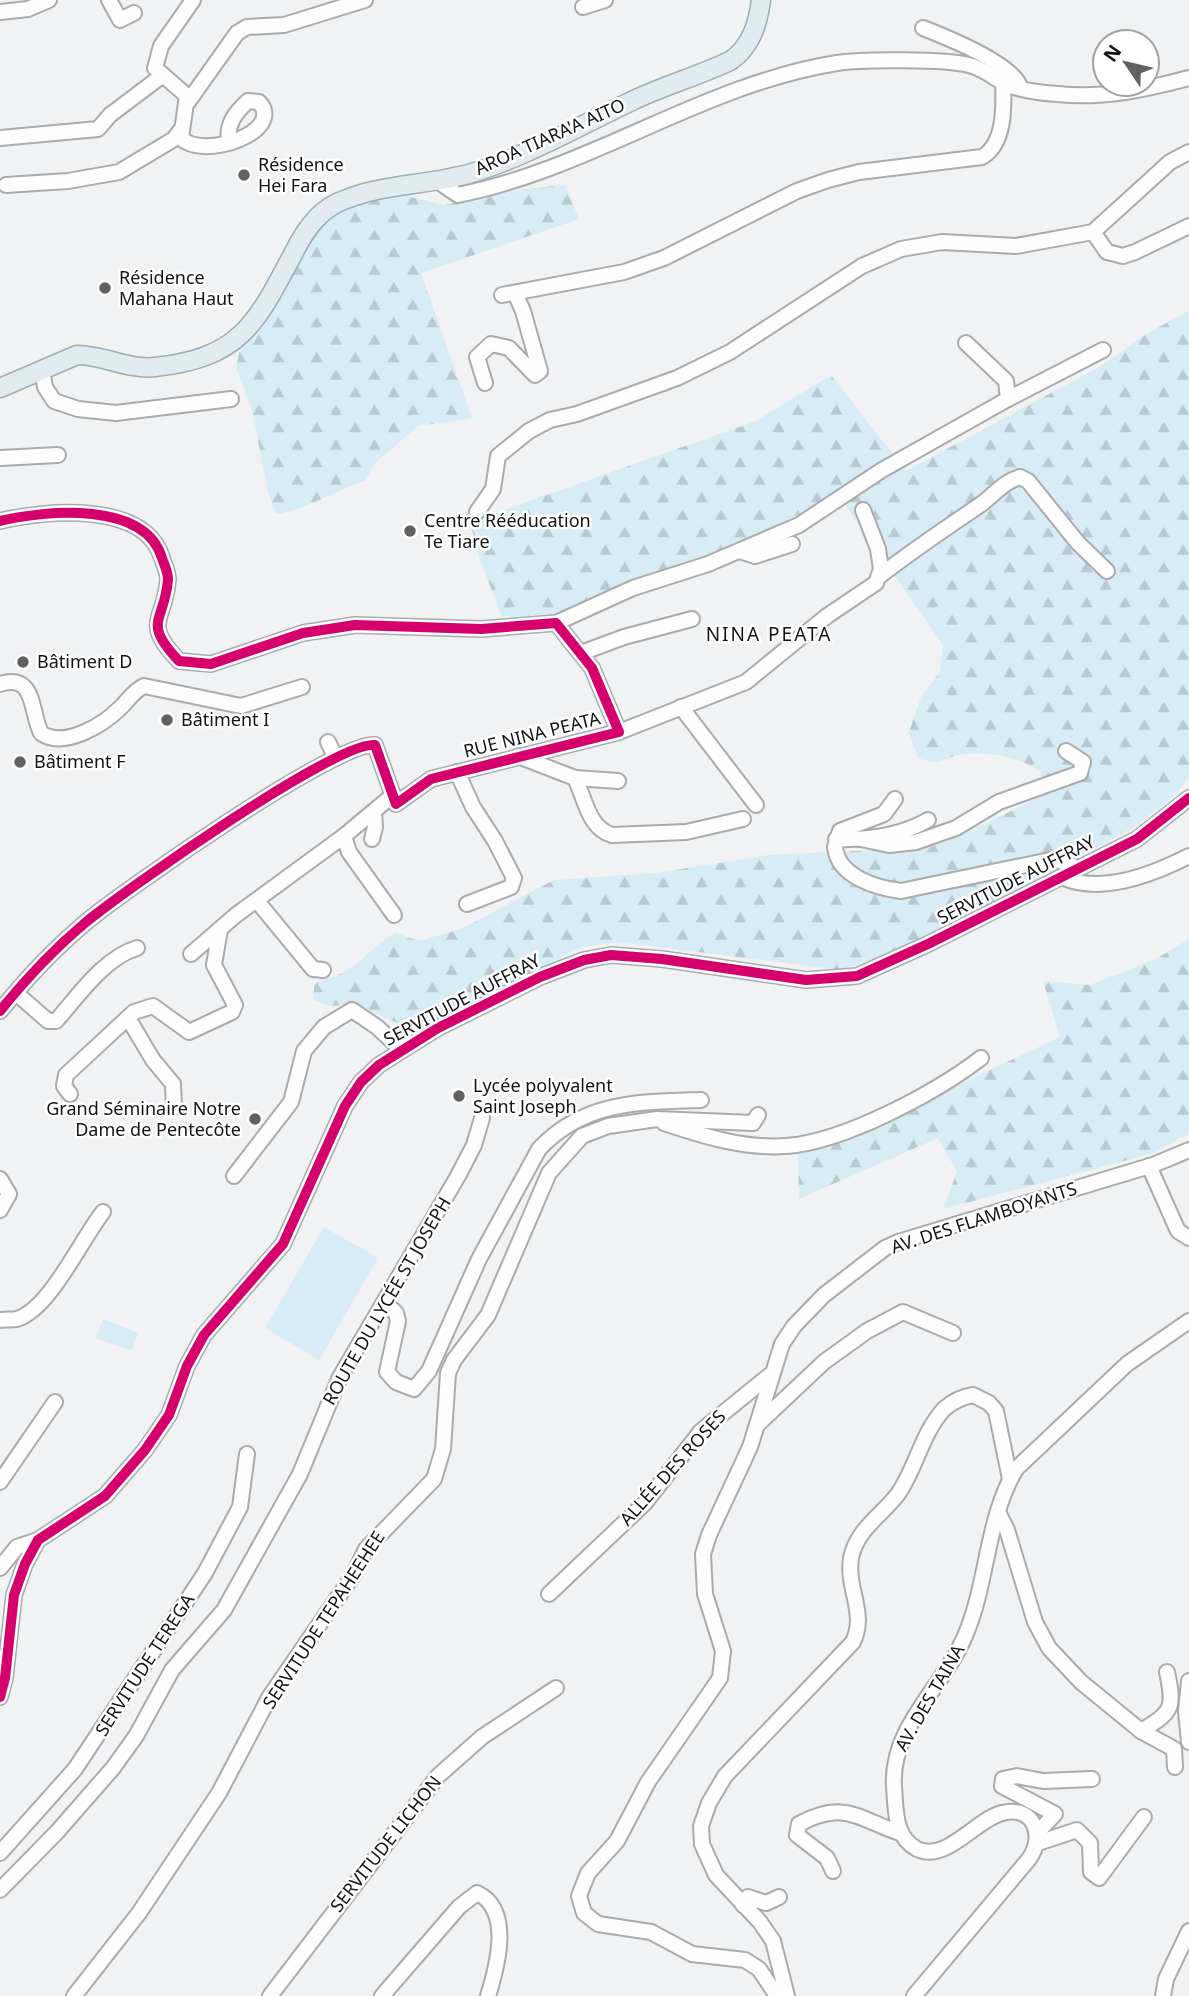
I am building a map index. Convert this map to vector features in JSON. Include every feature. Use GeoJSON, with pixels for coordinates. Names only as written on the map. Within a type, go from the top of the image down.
{"type":"FeatureCollection","features":[{"type":"Feature","properties":{"kind":"main road","name":"AROA TIARA'A AITO"},"geometry":{"type":"LineString","coordinates":[[0,388],[77,355],[89,355],[132,367],[153,368],[219,351],[236,342],[253,324],[301,238],[320,213],[358,194],[473,173],[635,99],[730,61],[740,54],[751,37],[761,0]]}},
{"type":"Feature","properties":{"kind":"street"},"geometry":{"type":"LineString","coordinates":[[0,12],[28,9],[49,0]]}},
{"type":"Feature","properties":{"kind":"street"},"geometry":{"type":"LineString","coordinates":[[108,0],[120,20],[134,13]]}},
{"type":"Feature","properties":{"kind":"street"},"geometry":{"type":"LineString","coordinates":[[188,102],[183,89],[155,68],[155,61],[182,13],[194,0]]}},
{"type":"Feature","properties":{"kind":"street"},"geometry":{"type":"LineString","coordinates":[[6,186],[68,181],[119,172],[174,139],[180,131],[188,102],[237,33],[247,27],[284,25],[365,0]]}},
{"type":"Feature","properties":{"kind":"street"},"geometry":{"type":"LineString","coordinates":[[583,7],[605,0]]}},
{"type":"Feature","properties":{"kind":"street"},"geometry":{"type":"LineString","coordinates":[[923,28],[945,36],[1006,69],[1016,78],[1020,87]]}},
{"type":"Feature","properties":{"kind":"street"},"geometry":{"type":"LineString","coordinates":[[436,180],[458,195],[499,185],[569,162],[646,128],[764,82],[835,63],[867,61],[965,64],[1003,83],[1079,95],[1115,93],[1189,78]]}},
{"type":"Feature","properties":{"kind":"street"},"geometry":{"type":"LineString","coordinates":[[0,138],[98,129],[110,115],[163,75]]}},
{"type":"Feature","properties":{"kind":"street"},"geometry":{"type":"LineString","coordinates":[[485,383],[478,358],[491,344],[509,348],[535,375],[540,371],[523,311],[508,294],[612,275],[664,258],[797,191],[828,180],[859,172],[982,157],[992,149],[1000,129],[1003,83]]}},
{"type":"Feature","properties":{"kind":"street"},"geometry":{"type":"LineString","coordinates":[[180,131],[181,138],[195,147],[229,141]]}},
{"type":"Feature","properties":{"kind":"street"},"geometry":{"type":"LineString","coordinates":[[477,512],[492,489],[498,456],[530,431],[554,418],[577,414],[681,377],[730,352],[863,265],[901,250],[937,243],[1016,246],[1093,232],[1170,162],[1189,152]]}},
{"type":"Feature","properties":{"kind":"street"},"geometry":{"type":"LineString","coordinates":[[1093,232],[1107,252],[1123,256],[1189,226]]}},
{"type":"Feature","properties":{"kind":"street"},"geometry":{"type":"LineString","coordinates":[[966,343],[1006,381],[1008,399]]}},
{"type":"Feature","properties":{"kind":"street"},"geometry":{"type":"LineString","coordinates":[[0,521],[17,517],[92,514],[124,519],[146,532],[159,546],[168,577],[158,623],[160,641],[179,661],[211,664],[303,633],[355,625],[481,629],[556,623],[633,588],[740,551],[819,514],[882,470],[1008,399],[1103,350]]}},
{"type":"Feature","properties":{"kind":"street"},"geometry":{"type":"LineString","coordinates":[[41,370],[45,387],[54,401],[78,410],[100,413],[231,399]]}},
{"type":"Feature","properties":{"kind":"street"},"geometry":{"type":"LineString","coordinates":[[0,458],[58,455]]}},
{"type":"Feature","properties":{"kind":"street"},"geometry":{"type":"LineString","coordinates":[[619,732],[746,682],[827,615],[876,583],[881,575],[928,538],[983,503],[1009,480],[1020,477],[1028,481],[1078,542],[1107,571]]}},
{"type":"Feature","properties":{"kind":"street"},"geometry":{"type":"LineString","coordinates":[[863,510],[878,549],[881,575]]}},
{"type":"Feature","properties":{"kind":"street"},"geometry":{"type":"LineString","coordinates":[[740,551],[755,556],[792,544]]}},
{"type":"Feature","properties":{"kind":"street"},"geometry":{"type":"LineString","coordinates":[[581,653],[692,619]]}},
{"type":"Feature","properties":{"kind":"street","name":"RUE NINA PEATA"},"geometry":{"type":"LineString","coordinates":[[393,795],[396,804],[431,779],[619,732],[593,668],[556,623]]}},
{"type":"Feature","properties":{"kind":"street"},"geometry":{"type":"LineString","coordinates":[[0,684],[13,681],[26,687],[32,695],[35,718],[41,733],[54,738],[72,736],[97,725],[144,686],[241,706],[302,687]]}},
{"type":"Feature","properties":{"kind":"street"},"geometry":{"type":"LineString","coordinates":[[681,707],[756,805]]}},
{"type":"Feature","properties":{"kind":"street"},"geometry":{"type":"LineString","coordinates":[[328,742],[336,758]]}},
{"type":"Feature","properties":{"kind":"street"},"geometry":{"type":"LineString","coordinates":[[0,1011],[85,923],[145,877],[273,792],[336,758],[375,744],[393,795],[374,813],[220,929],[191,954]]}},
{"type":"Feature","properties":{"kind":"street"},"geometry":{"type":"LineString","coordinates":[[861,839],[893,845],[916,842],[956,828],[999,802],[1080,773],[1083,762],[1066,751]]}},
{"type":"Feature","properties":{"kind":"street"},"geometry":{"type":"LineString","coordinates":[[518,756],[575,778],[618,781]]}},
{"type":"Feature","properties":{"kind":"street"},"geometry":{"type":"LineString","coordinates":[[457,772],[473,807],[495,841],[513,878],[511,887],[467,904]]}},
{"type":"Feature","properties":{"kind":"street"},"geometry":{"type":"LineString","coordinates":[[575,778],[594,824],[602,832],[612,835],[686,832],[743,819]]}},
{"type":"Feature","properties":{"kind":"street"},"geometry":{"type":"LineString","coordinates":[[895,799],[884,814],[845,827],[836,839],[835,852],[845,868],[880,888],[901,891],[1055,859],[1078,868]]}},
{"type":"Feature","properties":{"kind":"street","name":"SERVITUDE AUFFRAY"},"geometry":{"type":"LineString","coordinates":[[0,1568],[18,1547],[38,1540],[104,1496],[145,1451],[169,1416],[187,1366],[204,1335],[283,1244],[345,1107],[361,1083],[401,1049],[540,977],[584,960],[611,955],[662,959],[806,981],[857,976],[928,944],[1137,839],[1189,799]]}},
{"type":"Feature","properties":{"kind":"street"},"geometry":{"type":"LineString","coordinates":[[372,839],[374,813]]}},
{"type":"Feature","properties":{"kind":"street"},"geometry":{"type":"LineString","coordinates":[[836,839],[861,839],[909,831],[928,820]]}},
{"type":"Feature","properties":{"kind":"street"},"geometry":{"type":"LineString","coordinates":[[344,836],[349,852],[394,915]]}},
{"type":"Feature","properties":{"kind":"street"},"geometry":{"type":"LineString","coordinates":[[1062,877],[1090,886],[1157,872],[1189,856]]}},
{"type":"Feature","properties":{"kind":"street"},"geometry":{"type":"LineString","coordinates":[[257,901],[313,969],[323,970]]}},
{"type":"Feature","properties":{"kind":"street"},"geometry":{"type":"LineString","coordinates":[[70,1094],[64,1086],[66,1075],[128,1017],[143,1008],[153,1006],[189,1032],[232,1012],[235,1005],[214,965],[220,929]]}},
{"type":"Feature","properties":{"kind":"street"},"geometry":{"type":"LineString","coordinates":[[16,993],[48,1021],[56,1021],[123,950],[137,948]]}},
{"type":"Feature","properties":{"kind":"street"},"geometry":{"type":"LineString","coordinates":[[234,1175],[291,1102],[304,1051],[336,1017],[352,1010],[377,1027],[401,1049]]}},
{"type":"Feature","properties":{"kind":"street"},"geometry":{"type":"LineString","coordinates":[[128,1017],[153,1060],[173,1084],[174,1107]]}},
{"type":"Feature","properties":{"kind":"street"},"geometry":{"type":"LineString","coordinates":[[653,1119],[714,1139],[790,1146],[847,1130],[880,1116],[958,1075],[981,1058]]}},
{"type":"Feature","properties":{"kind":"street"},"geometry":{"type":"LineString","coordinates":[[384,1302],[398,1321],[387,1372],[396,1382],[414,1389],[436,1357],[479,1259],[539,1149],[549,1139],[604,1107],[629,1103],[701,1100]]}},
{"type":"Feature","properties":{"kind":"street","name":"SERVITUDE TEPAHEEHEE"},"geometry":{"type":"LineString","coordinates":[[74,1996],[139,1913],[219,1793],[270,1696],[354,1574],[366,1549],[434,1479],[443,1449],[448,1373],[458,1354],[488,1315],[549,1173],[582,1136],[608,1126],[653,1119],[753,1123],[758,1115]]}},
{"type":"Feature","properties":{"kind":"street","name":"ROUTE DU LYCÉE ST JOSEPH"},"geometry":{"type":"LineString","coordinates":[[0,1890],[110,1772],[136,1736],[172,1670],[224,1610],[295,1485],[331,1394],[458,1176],[474,1145],[482,1118]]}},
{"type":"Feature","properties":{"kind":"street","name":"AV. DES FLAMBOYANTS"},"geometry":{"type":"LineString","coordinates":[[777,1996],[760,1969],[745,1960],[723,1955],[692,1954],[651,1932],[598,1924],[584,1913],[579,1896],[589,1873],[627,1827],[648,1782],[720,1678],[723,1651],[705,1594],[704,1554],[757,1425],[782,1344],[806,1312],[885,1248],[926,1232],[1149,1166],[1189,1150]]}},
{"type":"Feature","properties":{"kind":"street"},"geometry":{"type":"LineString","coordinates":[[1149,1166],[1178,1231],[1189,1238]]}},
{"type":"Feature","properties":{"kind":"street"},"geometry":{"type":"LineString","coordinates":[[0,1180],[9,1194],[0,1210]]}},
{"type":"Feature","properties":{"kind":"street"},"geometry":{"type":"LineString","coordinates":[[0,1320],[17,1319],[28,1312],[60,1280],[76,1258],[88,1231],[103,1212]]}},
{"type":"Feature","properties":{"kind":"street"},"geometry":{"type":"LineString","coordinates":[[757,1425],[824,1362],[867,1331],[903,1312],[953,1333]]}},
{"type":"Feature","properties":{"kind":"street","name":"AV. DES TAINA"},"geometry":{"type":"LineString","coordinates":[[900,1833],[893,1774],[897,1751],[964,1639],[981,1588],[1010,1479],[1044,1440],[1111,1377],[1188,1327]]}},
{"type":"Feature","properties":{"kind":"street","name":"ALLÉE DES ROSES"},"geometry":{"type":"LineString","coordinates":[[549,1594],[645,1503],[701,1431],[770,1376]]}},
{"type":"Feature","properties":{"kind":"street"},"geometry":{"type":"LineString","coordinates":[[788,1996],[773,1941],[727,1890],[708,1861],[700,1834],[703,1819],[719,1785],[739,1759],[853,1642],[859,1620],[851,1560],[862,1532],[898,1493],[937,1418],[954,1401],[963,1397],[980,1397],[996,1411],[1010,1479]]}},
{"type":"Feature","properties":{"kind":"street"},"geometry":{"type":"LineString","coordinates":[[0,1482],[55,1402]]}},
{"type":"Feature","properties":{"kind":"street","name":"SERVITUDE TEREGA"},"geometry":{"type":"LineString","coordinates":[[0,1853],[75,1769],[205,1573],[240,1507],[247,1454]]}},
{"type":"Feature","properties":{"kind":"street"},"geometry":{"type":"LineString","coordinates":[[999,1514],[1007,1530],[1035,1622],[1049,1648],[1080,1682],[1141,1731],[1174,1749],[1175,1767]]}},
{"type":"Feature","properties":{"kind":"street"},"geometry":{"type":"LineString","coordinates":[[0,1697],[5,1640],[14,1595],[38,1540]]}},
{"type":"Feature","properties":{"kind":"street"},"geometry":{"type":"LineString","coordinates":[[1141,1731],[1168,1714],[1171,1704],[1167,1672]]}},
{"type":"Feature","properties":{"kind":"street"},"geometry":{"type":"LineString","coordinates":[[1189,1681],[1186,1711],[1189,1739]]}},
{"type":"Feature","properties":{"kind":"street","name":"SERVITUDE LICHON"},"geometry":{"type":"LineString","coordinates":[[270,1996],[438,1776],[482,1737],[556,1688]]}},
{"type":"Feature","properties":{"kind":"street"},"geometry":{"type":"LineString","coordinates":[[914,1996],[1029,1859],[1038,1838],[1055,1814],[1002,1786],[1003,1780],[1009,1776],[1043,1781],[1092,1779]]}},
{"type":"Feature","properties":{"kind":"street"},"geometry":{"type":"LineString","coordinates":[[833,1871],[827,1858],[797,1835],[799,1824],[822,1815],[844,1812],[863,1816],[900,1833],[914,1847],[934,1850],[944,1848],[992,1816],[1012,1812],[1030,1820],[1038,1838]]}},
{"type":"Feature","properties":{"kind":"street"},"geometry":{"type":"LineString","coordinates":[[1038,1838],[1077,1829],[1090,1843],[1091,1872],[1100,1878],[1144,1817]]}},
{"type":"Feature","properties":{"kind":"street"},"geometry":{"type":"LineString","coordinates":[[382,1996],[459,1907],[477,1893],[492,1905],[498,1924],[497,1970],[488,1996]]}},
{"type":"Feature","properties":{"kind":"street"},"geometry":{"type":"LineString","coordinates":[[743,1905],[748,1897],[766,1903],[779,1897]]}},
{"type":"Feature","properties":{"kind":"street"},"geometry":{"type":"LineString","coordinates":[[1164,1996],[1166,1979],[1189,1931]]}},
{"type":"Feature","properties":{"kind":"green space"},"geometry":{"type":"Polygon","coordinates":[[[565,185],[579,219],[421,273],[472,418],[418,426],[376,462],[365,481],[299,508],[276,514],[268,492],[252,410],[236,368],[240,348],[293,268],[316,224],[345,206],[399,194],[444,205],[524,189],[565,185]]]}},
{"type":"Feature","properties":{"kind":"green space"},"geometry":{"type":"Polygon","coordinates":[[[1189,311],[1189,778],[1167,802],[1134,827],[1052,873],[902,949],[841,970],[618,942],[582,947],[412,1030],[356,1004],[329,1006],[314,1000],[314,985],[354,966],[396,933],[419,941],[461,929],[554,880],[656,873],[768,855],[916,848],[974,829],[1044,795],[1040,771],[1014,759],[976,754],[958,755],[939,761],[918,758],[909,732],[921,697],[940,672],[943,645],[846,506],[830,498],[746,541],[624,584],[558,614],[502,617],[479,557],[470,522],[756,421],[831,375],[906,471],[1101,366],[1146,334],[1189,311]]]}},
{"type":"Feature","properties":{"kind":"green space"},"geometry":{"type":"Polygon","coordinates":[[[1189,939],[1189,1133],[1154,1153],[943,1209],[957,1172],[938,1138],[799,1199],[798,1155],[897,1114],[1060,1037],[1043,981],[1090,985],[1158,958],[1189,939]]]}},
{"type":"Feature","properties":{"kind":"green space"},"geometry":{"type":"Polygon","coordinates":[[[324,1227],[378,1258],[319,1360],[265,1328],[324,1227]]]}},
{"type":"Feature","properties":{"kind":"green space"},"geometry":{"type":"Polygon","coordinates":[[[103,1319],[138,1333],[131,1351],[96,1338],[103,1319]]]}},
{"type":"Feature","properties":{"kind":"cycle path"},"geometry":{"type":"LineString","coordinates":[[0,521],[42,514],[92,514],[115,518],[136,527],[152,540],[167,571],[166,593],[158,629],[167,648],[179,661],[211,664],[303,633],[355,625],[481,629],[556,623],[592,668],[619,732],[431,779],[396,804],[375,745],[353,750],[319,766],[230,820],[107,906],[51,954],[0,1011]]}},
{"type":"Feature","properties":{"kind":"cycle path"},"geometry":{"type":"LineString","coordinates":[[0,1697],[5,1678],[14,1595],[25,1564],[38,1540],[105,1496],[145,1450],[169,1415],[187,1366],[204,1335],[283,1244],[345,1106],[361,1082],[379,1065],[438,1028],[540,977],[584,960],[611,955],[662,959],[806,980],[857,976],[928,944],[1137,839],[1189,798]]}},
{"type":"Feature","properties":{"kind":"place","name":"Résidence Hei Fara"},"geometry":{"type":"Point","coordinates":[244,175]}},
{"type":"Feature","properties":{"kind":"place","name":"Résidence Mahana Haut"},"geometry":{"type":"Point","coordinates":[105,288]}},
{"type":"Feature","properties":{"kind":"place","name":"Centre Rééducation Te Tiare"},"geometry":{"type":"Point","coordinates":[410,531]}},
{"type":"Feature","properties":{"kind":"place","name":"Bâtiment D"},"geometry":{"type":"Point","coordinates":[23,662]}},
{"type":"Feature","properties":{"kind":"place","name":"Bâtiment I"},"geometry":{"type":"Point","coordinates":[167,720]}},
{"type":"Feature","properties":{"kind":"place","name":"Bâtiment F"},"geometry":{"type":"Point","coordinates":[20,762]}},
{"type":"Feature","properties":{"kind":"place","name":"Lycée polyvalent Saint Joseph"},"geometry":{"type":"Point","coordinates":[459,1096]}},
{"type":"Feature","properties":{"kind":"place","name":"Grand Séminaire Notre Dame de Pentecôte"},"geometry":{"type":"Point","coordinates":[255,1119]}},
{"type":"Feature","properties":{"kind":"district","name":"NINA PEATA"},"geometry":{"type":"Point","coordinates":[769,634]}}]}
